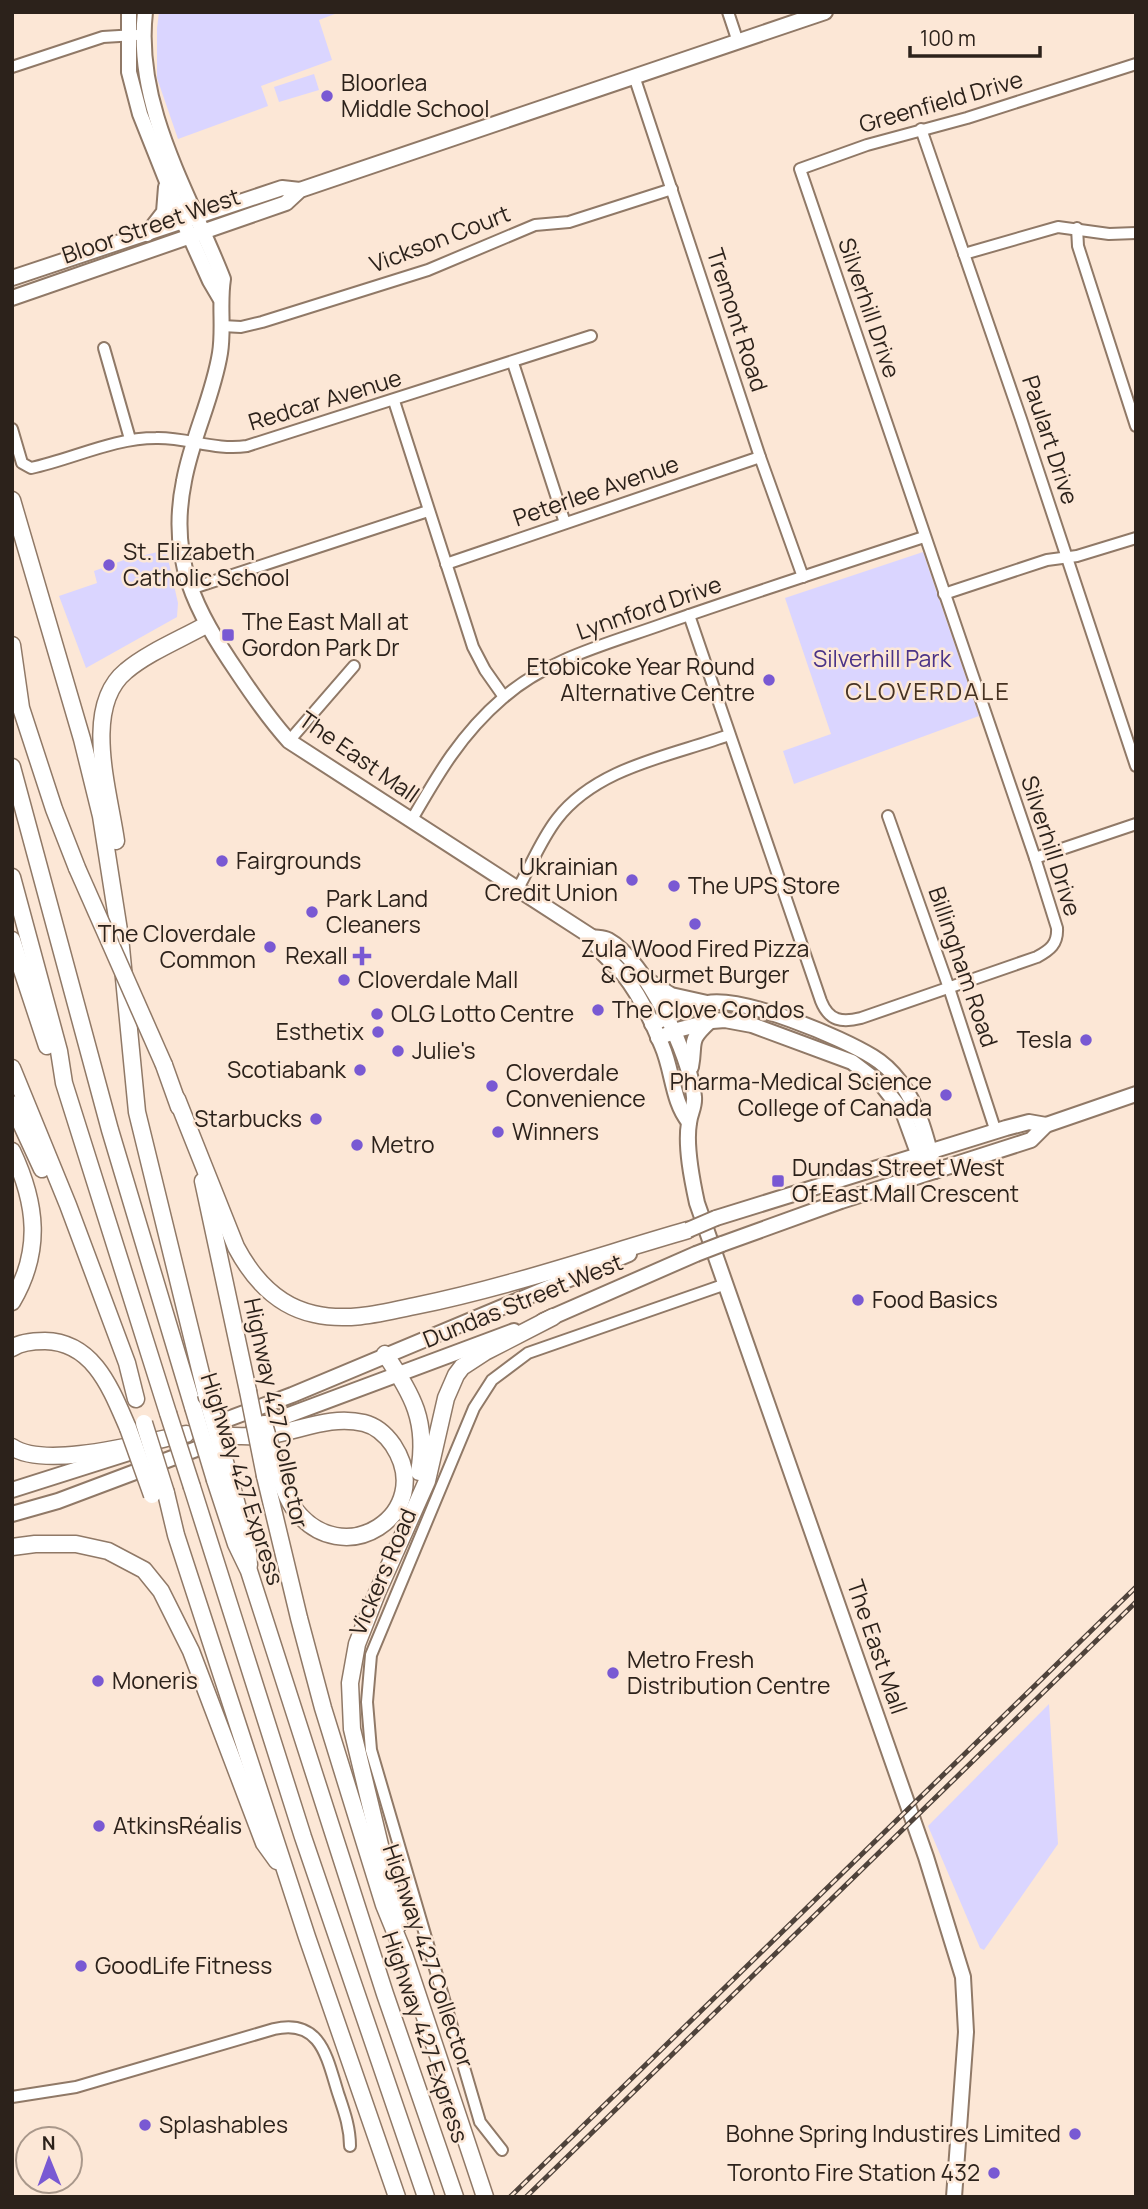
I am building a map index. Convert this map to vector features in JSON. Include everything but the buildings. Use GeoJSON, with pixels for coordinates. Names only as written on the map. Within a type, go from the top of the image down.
{"type":"FeatureCollection","features":[{"type":"Feature","properties":{"kind":"highway"},"geometry":{"type":"LineString","coordinates":[[12,500],[101,816],[120,937],[138,1112],[206,1394],[222,1478]]}},
{"type":"Feature","properties":{"kind":"highway"},"geometry":{"type":"LineString","coordinates":[[120,937],[124,904],[100,735],[106,699],[111,686],[128,669],[206,625]]}},
{"type":"Feature","properties":{"kind":"highway","name":"Highway 427 Collector"},"geometry":{"type":"LineString","coordinates":[[12,645],[21,708],[49,796],[77,868],[164,1065],[200,1170],[241,1357],[271,1474],[299,1618],[323,1707],[384,1905],[404,1954],[485,2197]]}},
{"type":"Feature","properties":{"kind":"highway"},"geometry":{"type":"LineString","coordinates":[[12,678],[21,708]]}},
{"type":"Feature","properties":{"kind":"highway","name":"Highway 427 Express"},"geometry":{"type":"LineString","coordinates":[[12,767],[110,1130],[193,1408],[222,1478],[236,1544],[249,1571],[385,1994],[455,2197]]}},
{"type":"Feature","properties":{"kind":"highway"},"geometry":{"type":"LineString","coordinates":[[12,877],[59,1051],[64,1083]]}},
{"type":"Feature","properties":{"kind":"highway"},"geometry":{"type":"LineString","coordinates":[[12,940],[49,1052],[64,1083],[303,1837],[426,2197]]}},
{"type":"Feature","properties":{"kind":"highway"},"geometry":{"type":"LineString","coordinates":[[12,1068],[82,1241],[127,1363],[136,1399],[136,1425]]}},
{"type":"Feature","properties":{"kind":"highway"},"geometry":{"type":"LineString","coordinates":[[177,1099],[246,1266],[261,1284],[300,1310],[325,1316],[362,1316],[387,1312],[488,1289],[688,1230]]}},
{"type":"Feature","properties":{"kind":"highway"},"geometry":{"type":"LineString","coordinates":[[12,1104],[57,1199],[136,1399]]}},
{"type":"Feature","properties":{"kind":"highway"},"geometry":{"type":"LineString","coordinates":[[12,1151],[30,1200],[33,1240],[27,1274],[12,1302]]}},
{"type":"Feature","properties":{"kind":"highway"},"geometry":{"type":"LineString","coordinates":[[404,1954],[395,1901],[352,1729],[350,1683],[357,1644],[377,1592],[427,1481],[446,1398],[456,1375],[462,1367],[477,1357],[552,1317]]}},
{"type":"Feature","properties":{"kind":"highway"},"geometry":{"type":"LineString","coordinates":[[12,1348],[17,1344],[39,1341],[59,1342],[77,1349],[94,1363],[136,1425],[176,1535],[397,2197]]}},
{"type":"Feature","properties":{"kind":"highway"},"geometry":{"type":"LineString","coordinates":[[384,1354],[416,1409],[424,1447],[412,1516]]}},
{"type":"Feature","properties":{"kind":"highway"},"geometry":{"type":"LineString","coordinates":[[232,1436],[269,1435],[335,1421],[367,1424],[378,1429],[391,1442],[404,1468],[402,1497],[396,1511],[378,1529],[354,1538],[327,1534],[305,1520],[291,1505],[271,1474]]}},
{"type":"Feature","properties":{"kind":"highway"},"geometry":{"type":"LineString","coordinates":[[12,1447],[35,1456],[65,1456],[186,1434]]}},
{"type":"Feature","properties":{"kind":"highway"},"geometry":{"type":"LineString","coordinates":[[12,1547],[75,1544],[108,1551],[144,1570],[161,1591],[191,1651],[264,1843],[289,1880]]}},
{"type":"Feature","properties":{"kind":"main road","name":"The East Mall"},"geometry":{"type":"LineString","coordinates":[[129,12],[153,105],[164,158],[165,179],[223,279],[220,298],[222,327],[216,370],[182,491],[179,526],[182,557],[190,589],[206,625],[253,695],[289,741],[592,937],[607,940],[625,956],[645,979],[670,1025],[690,1074],[694,1109],[689,1122],[690,1158],[696,1203],[926,1857],[963,1977],[966,2032],[954,2197]]}},
{"type":"Feature","properties":{"kind":"main road","name":"The East Mall"},"geometry":{"type":"LineString","coordinates":[[135,34],[145,12]]}},
{"type":"Feature","properties":{"kind":"main road","name":"Bloor Street West"},"geometry":{"type":"LineString","coordinates":[[12,298],[194,227],[282,188],[300,190],[825,12]]}},
{"type":"Feature","properties":{"kind":"main road","name":"The East Mall"},"geometry":{"type":"LineString","coordinates":[[164,158],[194,227]]}},
{"type":"Feature","properties":{"kind":"main road"},"geometry":{"type":"LineString","coordinates":[[146,235],[164,212],[165,179]]}},
{"type":"Feature","properties":{"kind":"main road","name":"Bloor Street West"},"geometry":{"type":"LineString","coordinates":[[12,278],[146,235],[194,227]]}},
{"type":"Feature","properties":{"kind":"main road","name":"The East Mall"},"geometry":{"type":"LineString","coordinates":[[592,937],[598,950],[630,984],[652,1024],[674,1084],[680,1111],[689,1122]]}},
{"type":"Feature","properties":{"kind":"main road"},"geometry":{"type":"LineString","coordinates":[[645,979],[671,995],[707,1003],[738,1004],[761,1009],[873,1056],[901,1083],[912,1101],[930,1173]]}},
{"type":"Feature","properties":{"kind":"main road"},"geometry":{"type":"LineString","coordinates":[[658,1038],[670,1025],[707,1003]]}},
{"type":"Feature","properties":{"kind":"main road"},"geometry":{"type":"LineString","coordinates":[[652,1024],[725,1020],[752,1025],[852,1062],[882,1085],[903,1112],[925,1154]]}},
{"type":"Feature","properties":{"kind":"main road"},"geometry":{"type":"LineString","coordinates":[[690,1074],[692,1044],[701,1030],[712,1021]]}},
{"type":"Feature","properties":{"kind":"main road","name":"Dundas Street West"},"geometry":{"type":"LineString","coordinates":[[12,1514],[58,1501],[552,1317],[722,1244],[841,1201],[1031,1140],[1046,1125],[1136,1094]]}},
{"type":"Feature","properties":{"kind":"main road","name":"Dundas Street West"},"geometry":{"type":"LineString","coordinates":[[12,1490],[186,1434],[292,1395],[384,1354],[716,1219],[1029,1122],[1046,1125]]}},
{"type":"Feature","properties":{"kind":"street"},"geometry":{"type":"LineString","coordinates":[[728,12],[738,42]]}},
{"type":"Feature","properties":{"kind":"street"},"geometry":{"type":"LineString","coordinates":[[12,67],[103,37],[135,34]]}},
{"type":"Feature","properties":{"kind":"street","name":"Greenfield Drive"},"geometry":{"type":"LineString","coordinates":[[800,169],[867,145],[967,118],[1136,64]]}},
{"type":"Feature","properties":{"kind":"street","name":"Tremont Road"},"geometry":{"type":"LineString","coordinates":[[634,76],[760,457],[803,577]]}},
{"type":"Feature","properties":{"kind":"street","name":"Paulart Drive"},"geometry":{"type":"LineString","coordinates":[[920,129],[1136,765]]}},
{"type":"Feature","properties":{"kind":"street","name":"Silverhill Drive"},"geometry":{"type":"LineString","coordinates":[[689,615],[827,1013],[839,1021],[853,1020],[1037,957],[1053,946],[1057,928],[1035,858],[800,169]]}},
{"type":"Feature","properties":{"kind":"street","name":"Vickson Court"},"geometry":{"type":"LineString","coordinates":[[222,327],[262,323],[428,270],[535,225],[569,222],[672,189]]}},
{"type":"Feature","properties":{"kind":"street"},"geometry":{"type":"LineString","coordinates":[[964,254],[1050,228],[1077,228],[1109,234],[1136,233]]}},
{"type":"Feature","properties":{"kind":"street"},"geometry":{"type":"LineString","coordinates":[[1077,228],[1078,246],[1136,426]]}},
{"type":"Feature","properties":{"kind":"street","name":"Redcar Avenue"},"geometry":{"type":"LineString","coordinates":[[12,429],[22,463],[28,468],[130,439],[177,438],[194,444],[233,448],[247,446],[591,336]]}},
{"type":"Feature","properties":{"kind":"street"},"geometry":{"type":"LineString","coordinates":[[104,348],[130,439]]}},
{"type":"Feature","properties":{"kind":"street"},"geometry":{"type":"LineString","coordinates":[[513,363],[565,523]]}},
{"type":"Feature","properties":{"kind":"street"},"geometry":{"type":"LineString","coordinates":[[394,401],[476,653],[504,698]]}},
{"type":"Feature","properties":{"kind":"street","name":"Peterlee Avenue"},"geometry":{"type":"LineString","coordinates":[[446,564],[760,457]]}},
{"type":"Feature","properties":{"kind":"street"},"geometry":{"type":"LineString","coordinates":[[190,589],[428,511]]}},
{"type":"Feature","properties":{"kind":"street","name":"Lynnford Drive"},"geometry":{"type":"LineString","coordinates":[[411,821],[460,740],[504,698],[554,665],[689,615],[924,537]]}},
{"type":"Feature","properties":{"kind":"street"},"geometry":{"type":"LineString","coordinates":[[944,594],[1047,559],[1066,557],[1136,538]]}},
{"type":"Feature","properties":{"kind":"street"},"geometry":{"type":"LineString","coordinates":[[289,741],[354,666]]}},
{"type":"Feature","properties":{"kind":"street"},"geometry":{"type":"LineString","coordinates":[[517,890],[543,840],[559,817],[587,791],[624,771],[729,735]]}},
{"type":"Feature","properties":{"kind":"street","name":"Billingham Road"},"geometry":{"type":"LineString","coordinates":[[888,816],[996,1132]]}},
{"type":"Feature","properties":{"kind":"street"},"geometry":{"type":"LineString","coordinates":[[1035,858],[1136,824]]}},
{"type":"Feature","properties":{"kind":"street","name":"Vickers Road"},"geometry":{"type":"LineString","coordinates":[[502,2150],[480,2122],[371,1750],[367,1702],[371,1655],[474,1408],[492,1380],[528,1353],[726,1284]]}},
{"type":"Feature","properties":{"kind":"street"},"geometry":{"type":"LineString","coordinates":[[12,2097],[76,2087],[280,2028],[297,2027],[310,2034],[325,2052],[350,2132],[349,2146]]}},
{"type":"Feature","properties":{"kind":"green space"},"geometry":{"type":"Polygon","coordinates":[[[159,12],[340,12],[319,20],[332,60],[261,86],[268,106],[178,139],[157,78],[159,12]]]}},
{"type":"Feature","properties":{"kind":"green space"},"geometry":{"type":"Polygon","coordinates":[[[314,74],[319,90],[279,102],[274,87],[314,74]]]}},
{"type":"Feature","properties":{"kind":"green space"},"geometry":{"type":"Polygon","coordinates":[[[166,550],[178,603],[177,617],[86,668],[59,596],[97,583],[94,571],[124,560],[166,550]]]}},
{"type":"Feature","properties":{"kind":"green space","name":"Silverhill Park"},"geometry":{"type":"Polygon","coordinates":[[[923,552],[979,716],[794,784],[783,751],[831,734],[785,598],[923,552]]]}},
{"type":"Feature","properties":{"kind":"green space"},"geometry":{"type":"Polygon","coordinates":[[[1049,1704],[1058,1844],[984,1950],[980,1948],[928,1826],[1049,1704]]]}},
{"type":"Feature","properties":{"kind":"railway"},"geometry":{"type":"LineString","coordinates":[[510,2197],[1136,1587]]}},
{"type":"Feature","properties":{"kind":"railway"},"geometry":{"type":"LineString","coordinates":[[526,2197],[1136,1602]]}},
{"type":"Feature","properties":{"kind":"place","name":"Bloorlea Middle School"},"geometry":{"type":"Point","coordinates":[327,96]}},
{"type":"Feature","properties":{"kind":"place","name":"St. Elizabeth Catholic School"},"geometry":{"type":"Point","coordinates":[109,565]}},
{"type":"Feature","properties":{"kind":"place","name":"The East Mall at Gordon Park Dr"},"geometry":{"type":"Point","coordinates":[228,635]}},
{"type":"Feature","properties":{"kind":"place","name":"Etobicoke Year Round Alternative Centre"},"geometry":{"type":"Point","coordinates":[769,680]}},
{"type":"Feature","properties":{"kind":"place","name":"Fairgrounds"},"geometry":{"type":"Point","coordinates":[222,861]}},
{"type":"Feature","properties":{"kind":"place","name":"Ukrainian Credit Union"},"geometry":{"type":"Point","coordinates":[632,880]}},
{"type":"Feature","properties":{"kind":"place","name":"The UPS Store"},"geometry":{"type":"Point","coordinates":[674,886]}},
{"type":"Feature","properties":{"kind":"place","name":"Park Land Cleaners"},"geometry":{"type":"Point","coordinates":[312,912]}},
{"type":"Feature","properties":{"kind":"place","name":"Zula Wood Fired Pizza & Gourmet Burger"},"geometry":{"type":"Point","coordinates":[695,924]}},
{"type":"Feature","properties":{"kind":"place","name":"The Cloverdale Common"},"geometry":{"type":"Point","coordinates":[270,947]}},
{"type":"Feature","properties":{"kind":"place","name":"Rexall"},"geometry":{"type":"Point","coordinates":[362,956]}},
{"type":"Feature","properties":{"kind":"place","name":"Cloverdale Mall"},"geometry":{"type":"Point","coordinates":[344,980]}},
{"type":"Feature","properties":{"kind":"place","name":"The Clove Condos"},"geometry":{"type":"Point","coordinates":[598,1010]}},
{"type":"Feature","properties":{"kind":"place","name":"OLG Lotto Centre"},"geometry":{"type":"Point","coordinates":[377,1014]}},
{"type":"Feature","properties":{"kind":"place","name":"Esthetix"},"geometry":{"type":"Point","coordinates":[378,1032]}},
{"type":"Feature","properties":{"kind":"place","name":"Tesla"},"geometry":{"type":"Point","coordinates":[1086,1040]}},
{"type":"Feature","properties":{"kind":"place","name":"Julie's"},"geometry":{"type":"Point","coordinates":[398,1051]}},
{"type":"Feature","properties":{"kind":"place","name":"Scotiabank"},"geometry":{"type":"Point","coordinates":[360,1070]}},
{"type":"Feature","properties":{"kind":"place","name":"Cloverdale Convenience"},"geometry":{"type":"Point","coordinates":[492,1086]}},
{"type":"Feature","properties":{"kind":"place","name":"Pharma-Medical Science College of Canada"},"geometry":{"type":"Point","coordinates":[946,1095]}},
{"type":"Feature","properties":{"kind":"place","name":"Starbucks"},"geometry":{"type":"Point","coordinates":[316,1119]}},
{"type":"Feature","properties":{"kind":"place","name":"Winners"},"geometry":{"type":"Point","coordinates":[498,1132]}},
{"type":"Feature","properties":{"kind":"place","name":"Metro"},"geometry":{"type":"Point","coordinates":[357,1145]}},
{"type":"Feature","properties":{"kind":"place","name":"Dundas Street West Of East Mall Crescent"},"geometry":{"type":"Point","coordinates":[778,1181]}},
{"type":"Feature","properties":{"kind":"place","name":"Food Basics"},"geometry":{"type":"Point","coordinates":[858,1300]}},
{"type":"Feature","properties":{"kind":"place","name":"Metro Fresh Distribution Centre"},"geometry":{"type":"Point","coordinates":[613,1673]}},
{"type":"Feature","properties":{"kind":"place","name":"Moneris"},"geometry":{"type":"Point","coordinates":[98,1681]}},
{"type":"Feature","properties":{"kind":"place","name":"AtkinsRéalis"},"geometry":{"type":"Point","coordinates":[99,1826]}},
{"type":"Feature","properties":{"kind":"place","name":"GoodLife Fitness"},"geometry":{"type":"Point","coordinates":[81,1966]}},
{"type":"Feature","properties":{"kind":"place","name":"Splashables"},"geometry":{"type":"Point","coordinates":[145,2125]}},
{"type":"Feature","properties":{"kind":"place","name":"Bohne Spring Industires Limited"},"geometry":{"type":"Point","coordinates":[1075,2134]}},
{"type":"Feature","properties":{"kind":"place","name":"Toronto Fire Station 432"},"geometry":{"type":"Point","coordinates":[994,2173]}},
{"type":"Feature","properties":{"kind":"district","name":"CLOVERDALE"},"geometry":{"type":"Point","coordinates":[928,692]}}]}
